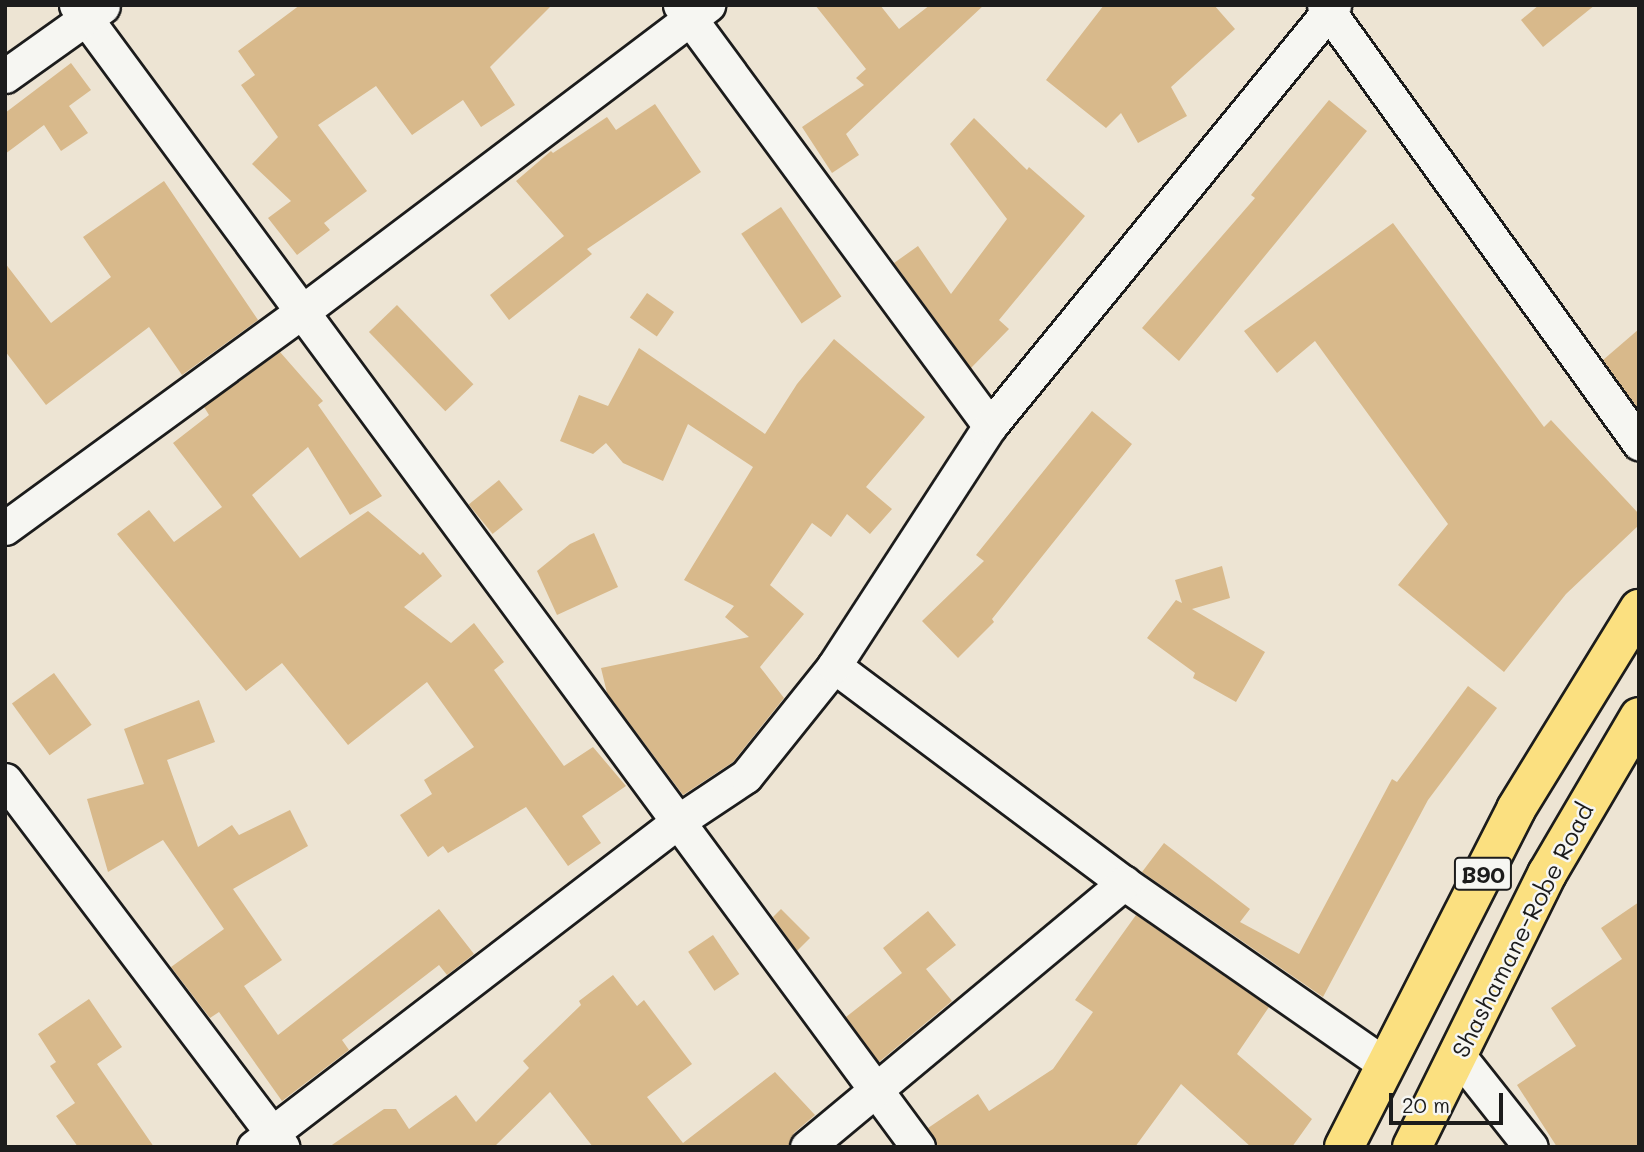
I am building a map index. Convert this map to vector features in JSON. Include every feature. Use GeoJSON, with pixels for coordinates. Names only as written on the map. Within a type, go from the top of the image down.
{"type":"FeatureCollection","features":[{"type":"Feature","properties":{"kind":"main road","name":"B90"},"geometry":{"type":"LineString","coordinates":[[1343,1147],[1516,809],[1639,609]]}},
{"type":"Feature","properties":{"kind":"main road","name":"Shashamane-Robe Road"},"geometry":{"type":"LineString","coordinates":[[1412,1147],[1547,874],[1639,717]]}},
{"type":"Feature","properties":{"kind":"street"},"geometry":{"type":"LineString","coordinates":[[5,780],[270,1142],[680,820],[746,776],[834,666],[990,426],[1329,7],[1639,443]]}},
{"type":"Feature","properties":{"kind":"street"},"geometry":{"type":"LineString","coordinates":[[5,76],[89,10],[303,311],[918,1147]]}},
{"type":"Feature","properties":{"kind":"street"},"geometry":{"type":"LineString","coordinates":[[5,527],[303,311],[693,10],[990,426]]}},
{"type":"Feature","properties":{"kind":"street"},"geometry":{"type":"LineString","coordinates":[[834,666],[1124,883],[1386,1065]]}},
{"type":"Feature","properties":{"kind":"street"},"geometry":{"type":"LineString","coordinates":[[807,1147],[878,1091],[1124,883]]}},
{"type":"Feature","properties":{"kind":"street"},"geometry":{"type":"LineString","coordinates":[[1458,1055],[1531,1147]]}},
{"type":"Feature","properties":{"kind":"building"},"geometry":{"type":"Polygon","coordinates":[[[300,5],[552,5],[490,67],[515,105],[481,127],[463,100],[412,135],[376,86],[318,125],[367,191],[324,223],[330,230],[297,255],[268,218],[291,201],[252,164],[278,137],[241,85],[255,75],[238,51],[300,5]]]}},
{"type":"Feature","properties":{"kind":"building"},"geometry":{"type":"Polygon","coordinates":[[[815,5],[880,5],[899,29],[930,5],[984,5],[846,134],[859,155],[832,173],[802,127],[864,85],[856,78],[866,69],[815,5]]]}},
{"type":"Feature","properties":{"kind":"building"},"geometry":{"type":"Polygon","coordinates":[[[1104,5],[1214,5],[1235,29],[1171,87],[1187,116],[1138,143],[1121,113],[1106,128],[1046,80],[1104,5]]]}},
{"type":"Feature","properties":{"kind":"building"},"geometry":{"type":"Polygon","coordinates":[[[1539,5],[1595,5],[1543,47],[1521,20],[1539,5]]]}},
{"type":"Feature","properties":{"kind":"building"},"geometry":{"type":"Polygon","coordinates":[[[71,63],[91,90],[69,106],[88,133],[61,151],[44,125],[5,154],[5,113],[71,63]]]}},
{"type":"Feature","properties":{"kind":"building"},"geometry":{"type":"Polygon","coordinates":[[[1329,100],[1367,131],[1179,361],[1142,328],[1255,198],[1251,195],[1329,100]]]}},
{"type":"Feature","properties":{"kind":"building"},"geometry":{"type":"Polygon","coordinates":[[[655,104],[701,172],[587,249],[592,254],[509,320],[490,295],[564,236],[516,181],[551,151],[553,153],[607,117],[616,130],[655,104]]]}},
{"type":"Feature","properties":{"kind":"building"},"geometry":{"type":"Polygon","coordinates":[[[974,118],[1027,170],[1029,167],[1085,216],[999,320],[1009,329],[971,368],[894,263],[918,246],[951,294],[1007,219],[950,144],[974,118]]]}},
{"type":"Feature","properties":{"kind":"building"},"geometry":{"type":"Polygon","coordinates":[[[164,181],[258,320],[182,375],[149,327],[46,405],[5,351],[5,263],[51,323],[111,277],[83,237],[164,181]]]}},
{"type":"Feature","properties":{"kind":"building"},"geometry":{"type":"Polygon","coordinates":[[[781,207],[841,297],[802,323],[741,234],[781,207]]]}},
{"type":"Feature","properties":{"kind":"building"},"geometry":{"type":"Polygon","coordinates":[[[1393,223],[1544,427],[1551,420],[1639,514],[1639,525],[1566,594],[1504,672],[1398,585],[1448,524],[1315,341],[1277,373],[1244,331],[1393,223]]]}},
{"type":"Feature","properties":{"kind":"building"},"geometry":{"type":"Polygon","coordinates":[[[647,293],[674,312],[657,337],[630,318],[647,293]]]}},
{"type":"Feature","properties":{"kind":"building"},"geometry":{"type":"Polygon","coordinates":[[[397,305],[473,384],[445,411],[369,332],[397,305]]]}},
{"type":"Feature","properties":{"kind":"building"},"geometry":{"type":"Polygon","coordinates":[[[1639,329],[1639,410],[1603,360],[1639,329]]]}},
{"type":"Feature","properties":{"kind":"building"},"geometry":{"type":"Polygon","coordinates":[[[834,339],[925,417],[866,487],[892,509],[870,534],[847,514],[831,537],[812,523],[770,585],[804,614],[760,667],[784,698],[733,762],[683,795],[607,693],[601,668],[749,637],[725,617],[734,606],[684,580],[753,467],[688,424],[663,481],[623,463],[606,443],[593,454],[560,441],[579,395],[608,406],[639,348],[765,434],[797,384],[834,339]]]}},
{"type":"Feature","properties":{"kind":"building"},"geometry":{"type":"Polygon","coordinates":[[[280,352],[323,401],[318,405],[382,496],[350,515],[308,447],[252,495],[300,558],[368,511],[420,555],[423,552],[442,576],[404,607],[451,643],[474,623],[504,662],[494,670],[564,766],[593,747],[626,786],[582,816],[601,843],[568,866],[526,807],[448,853],[443,846],[428,857],[400,815],[432,794],[424,780],[474,747],[427,682],[348,745],[282,663],[246,691],[117,534],[149,510],[174,542],[222,507],[173,443],[209,415],[204,407],[280,352]]]}},
{"type":"Feature","properties":{"kind":"building"},"geometry":{"type":"Polygon","coordinates":[[[1092,411],[1132,444],[992,619],[994,622],[958,658],[922,621],[984,561],[976,555],[1092,411]]]}},
{"type":"Feature","properties":{"kind":"building"},"geometry":{"type":"Polygon","coordinates":[[[499,480],[523,510],[493,534],[469,505],[499,480]]]}},
{"type":"Feature","properties":{"kind":"building"},"geometry":{"type":"Polygon","coordinates":[[[594,533],[618,587],[557,615],[537,571],[570,544],[594,533]]]}},
{"type":"Feature","properties":{"kind":"building"},"geometry":{"type":"Polygon","coordinates":[[[1222,566],[1230,598],[1192,609],[1265,652],[1236,702],[1193,678],[1195,673],[1147,638],[1176,600],[1182,603],[1175,580],[1222,566]]]}},
{"type":"Feature","properties":{"kind":"building"},"geometry":{"type":"Polygon","coordinates":[[[54,673],[92,725],[50,755],[12,704],[54,673]]]}},
{"type":"Feature","properties":{"kind":"building"},"geometry":{"type":"Polygon","coordinates":[[[1468,686],[1497,708],[1428,800],[1323,997],[1142,872],[1164,843],[1250,909],[1240,922],[1299,954],[1392,779],[1397,782],[1468,686]]]}},
{"type":"Feature","properties":{"kind":"building"},"geometry":{"type":"Polygon","coordinates":[[[199,700],[215,742],[167,760],[198,847],[232,825],[239,835],[290,810],[308,846],[233,889],[282,960],[244,986],[278,1035],[439,909],[474,954],[447,975],[439,965],[342,1040],[349,1050],[282,1101],[219,1012],[210,1018],[171,967],[224,929],[163,840],[108,872],[87,799],[144,784],[124,729],[199,700]]]}},
{"type":"Feature","properties":{"kind":"building"},"geometry":{"type":"Polygon","coordinates":[[[1639,902],[1639,1147],[1557,1147],[1517,1085],[1576,1046],[1551,1008],[1622,959],[1601,928],[1639,902]]]}},
{"type":"Feature","properties":{"kind":"building"},"geometry":{"type":"Polygon","coordinates":[[[781,909],[810,938],[797,951],[773,917],[781,909]]]}},
{"type":"Feature","properties":{"kind":"building"},"geometry":{"type":"Polygon","coordinates":[[[928,911],[956,945],[926,969],[952,1001],[879,1062],[846,1017],[902,973],[883,948],[928,911]]]}},
{"type":"Feature","properties":{"kind":"building"},"geometry":{"type":"Polygon","coordinates":[[[1136,915],[1269,1007],[1237,1054],[1312,1119],[1292,1147],[1251,1147],[1181,1084],[1135,1147],[937,1147],[928,1128],[978,1094],[989,1111],[1053,1069],[1093,1012],[1075,1000],[1136,915]]]}},
{"type":"Feature","properties":{"kind":"building"},"geometry":{"type":"Polygon","coordinates":[[[713,935],[739,974],[714,991],[688,952],[713,935]]]}},
{"type":"Feature","properties":{"kind":"building"},"geometry":{"type":"Polygon","coordinates":[[[613,975],[637,1006],[644,1000],[692,1064],[647,1097],[683,1143],[775,1072],[815,1115],[794,1133],[788,1147],[593,1147],[550,1092],[494,1147],[329,1147],[384,1109],[396,1109],[409,1129],[456,1095],[476,1122],[529,1068],[523,1061],[581,1005],[579,1001],[613,975]]]}},
{"type":"Feature","properties":{"kind":"building"},"geometry":{"type":"Polygon","coordinates":[[[89,999],[122,1047],[97,1064],[154,1147],[78,1147],[56,1116],[75,1103],[50,1066],[56,1062],[38,1034],[89,999]]]}}]}
